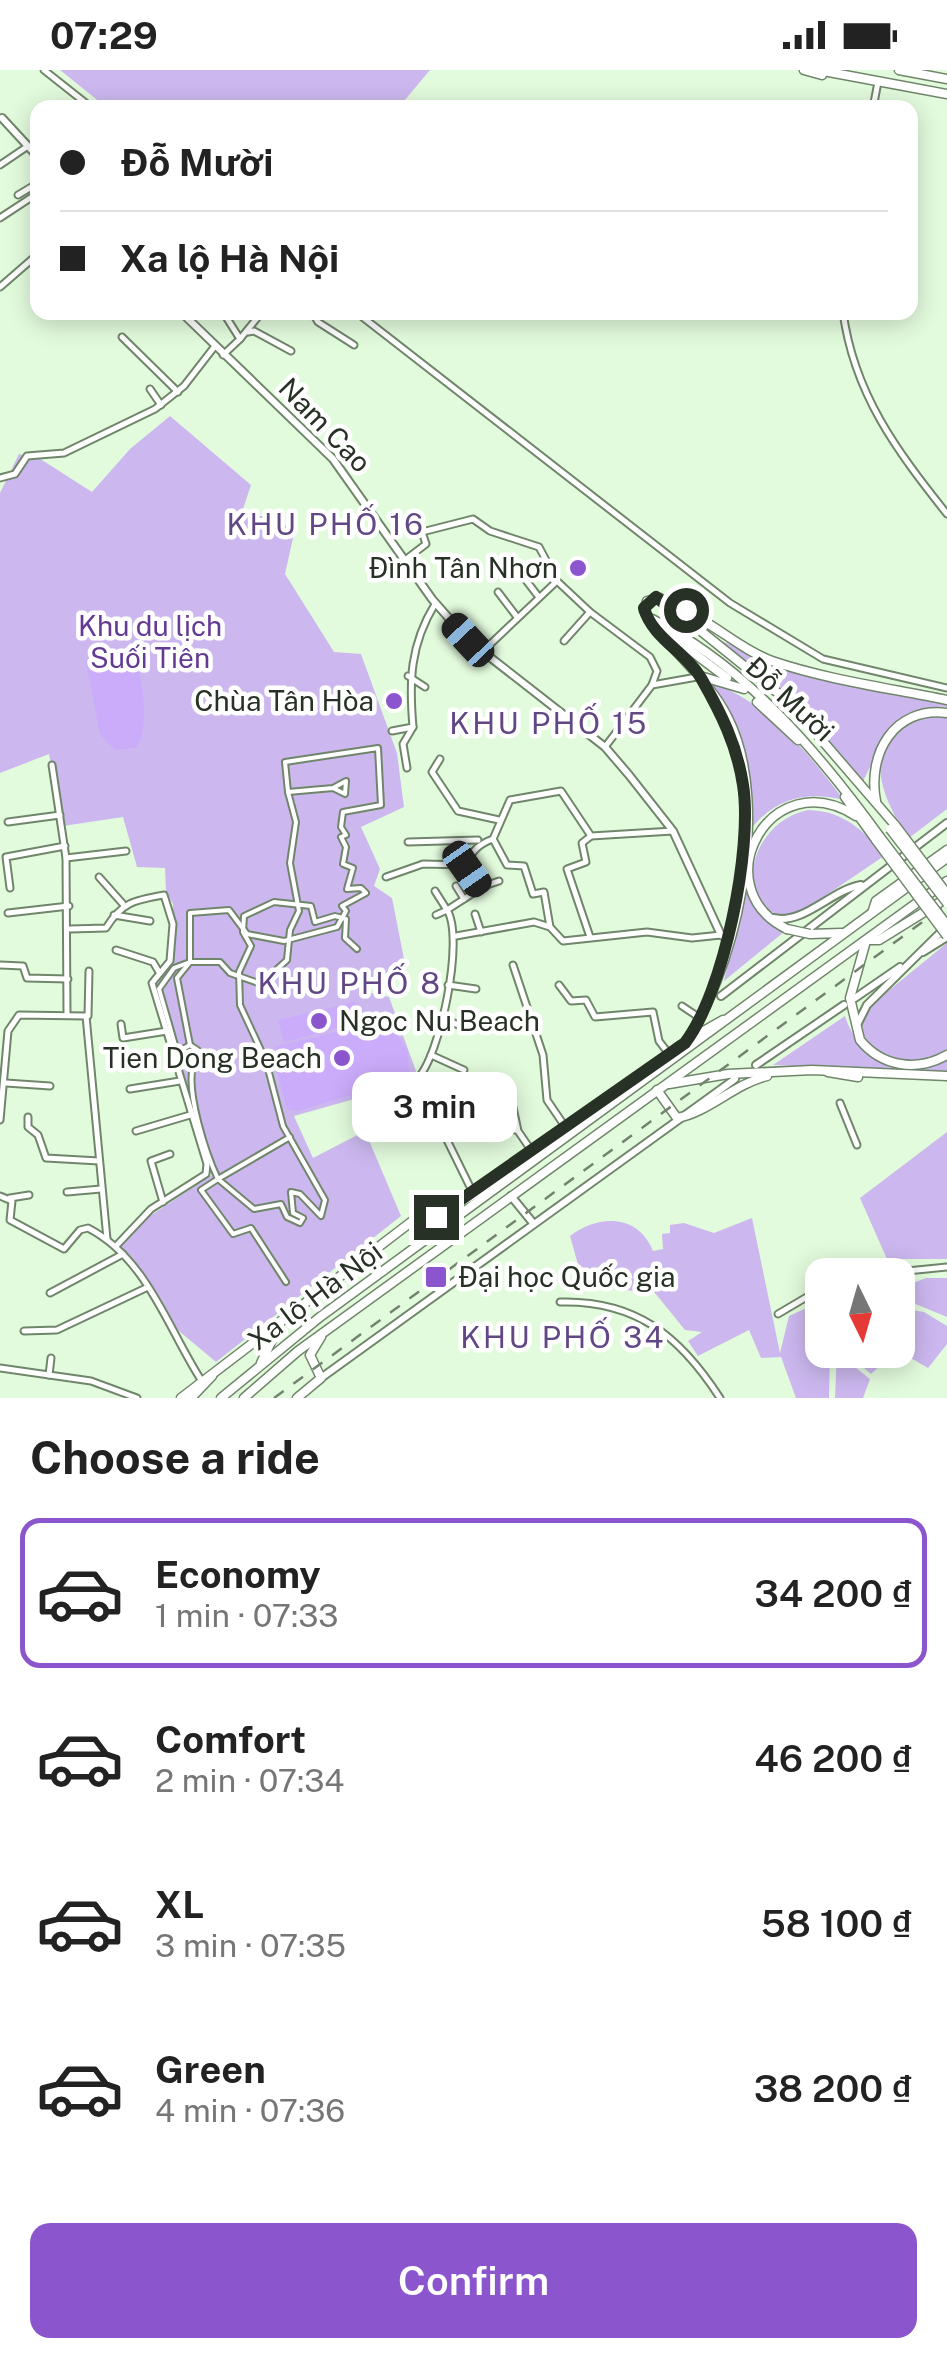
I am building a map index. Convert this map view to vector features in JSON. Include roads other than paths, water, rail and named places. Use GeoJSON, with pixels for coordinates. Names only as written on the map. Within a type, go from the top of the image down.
{"type":"FeatureCollection","features":[{"type":"Feature","properties":{"kind":"main road"},"geometry":{"type":"LineString","coordinates":[[804,70],[847,81],[856,78]]}},
{"type":"Feature","properties":{"kind":"main road"},"geometry":{"type":"LineString","coordinates":[[818,70],[947,96]]}},
{"type":"Feature","properties":{"kind":"main road"},"geometry":{"type":"LineString","coordinates":[[878,82],[880,70]]}},
{"type":"Feature","properties":{"kind":"main road"},"geometry":{"type":"LineString","coordinates":[[900,70],[947,79]]}},
{"type":"Feature","properties":{"kind":"main road"},"geometry":{"type":"LineString","coordinates":[[1,117],[28,146]]}},
{"type":"Feature","properties":{"kind":"main road","name":"Nam Cao"},"geometry":{"type":"LineString","coordinates":[[189,320],[325,450],[435,604],[482,652],[605,747],[674,832],[725,937]]}},
{"type":"Feature","properties":{"kind":"main road"},"geometry":{"type":"LineString","coordinates":[[670,1057],[702,1019],[718,981],[744,824],[743,786],[732,734],[700,676],[651,622],[644,608],[650,599],[660,598],[669,607],[690,612],[730,642],[774,662],[947,700]]}},
{"type":"Feature","properties":{"kind":"main road","name":"Đỗ Mười"},"geometry":{"type":"LineString","coordinates":[[669,607],[789,708],[892,827]]}},
{"type":"Feature","properties":{"kind":"main road","name":"Đỗ Mười"},"geometry":{"type":"LineString","coordinates":[[651,622],[740,687],[812,755],[878,838]]}},
{"type":"Feature","properties":{"kind":"main road","name":"Đỗ Mười"},"geometry":{"type":"LineString","coordinates":[[651,622],[676,631],[753,692],[813,749],[878,838]]}},
{"type":"Feature","properties":{"kind":"main road","name":"Đỗ Mười"},"geometry":{"type":"LineString","coordinates":[[697,630],[790,702],[892,827]]}},
{"type":"Feature","properties":{"kind":"main road"},"geometry":{"type":"LineString","coordinates":[[700,676],[753,692]]}},
{"type":"Feature","properties":{"kind":"main road"},"geometry":{"type":"LineString","coordinates":[[883,819],[874,772],[888,735],[908,718],[947,713]]}},
{"type":"Feature","properties":{"kind":"main road"},"geometry":{"type":"LineString","coordinates":[[841,933],[810,934],[787,929],[767,915],[753,892],[749,871],[755,838],[768,820],[789,807],[810,802],[840,807],[872,826]]}},
{"type":"Feature","properties":{"kind":"main road"},"geometry":{"type":"LineString","coordinates":[[721,996],[862,884],[944,825],[947,813]]}},
{"type":"Feature","properties":{"kind":"main road"},"geometry":{"type":"LineString","coordinates":[[892,827],[947,898]]}},
{"type":"Feature","properties":{"kind":"main road"},"geometry":{"type":"LineString","coordinates":[[855,1031],[866,1004],[947,926],[878,838]]}},
{"type":"Feature","properties":{"kind":"main road"},"geometry":{"type":"LineString","coordinates":[[855,998],[947,936],[878,838]]}},
{"type":"Feature","properties":{"kind":"main road","name":"Xa lộ Hà Nội"},"geometry":{"type":"LineString","coordinates":[[873,910],[876,900],[947,850]]}},
{"type":"Feature","properties":{"kind":"main road","name":"Xa lộ Hà Nội"},"geometry":{"type":"LineString","coordinates":[[221,1398],[456,1218],[566,1128],[728,1019],[947,858]]}},
{"type":"Feature","properties":{"kind":"main road","name":"Xa lộ Hà Nội"},"geometry":{"type":"LineString","coordinates":[[244,1398],[322,1333],[947,880]]}},
{"type":"Feature","properties":{"kind":"main road"},"geometry":{"type":"LineString","coordinates":[[767,915],[793,919],[839,888],[862,884]]}},
{"type":"Feature","properties":{"kind":"main road","name":"Xa lộ Hà Nội"},"geometry":{"type":"LineString","coordinates":[[867,940],[879,940],[947,898]]}},
{"type":"Feature","properties":{"kind":"main road"},"geometry":{"type":"LineString","coordinates":[[867,940],[851,984],[855,1031],[866,1047],[895,1064],[927,1064],[947,1055]]}},
{"type":"Feature","properties":{"kind":"main road"},"geometry":{"type":"LineString","coordinates":[[756,1065],[844,1005]]}},
{"type":"Feature","properties":{"kind":"main road","name":"Xa lộ Hà Nội"},"geometry":{"type":"LineString","coordinates":[[685,1043],[716,1021],[728,1019]]}},
{"type":"Feature","properties":{"kind":"main road","name":"Xa lộ Hà Nội"},"geometry":{"type":"LineString","coordinates":[[181,1398],[408,1224],[436,1217],[476,1198],[670,1057]]}},
{"type":"Feature","properties":{"kind":"main road"},"geometry":{"type":"LineString","coordinates":[[677,1118],[692,1116],[749,1080],[786,1070]]}},
{"type":"Feature","properties":{"kind":"main road"},"geometry":{"type":"LineString","coordinates":[[677,1118],[661,1087],[786,1070],[947,1078]]}},
{"type":"Feature","properties":{"kind":"main road"},"geometry":{"type":"LineString","coordinates":[[297,1398],[533,1222],[735,1079]]}},
{"type":"Feature","properties":{"kind":"main road"},"geometry":{"type":"LineString","coordinates":[[604,1101],[620,1097]]}},
{"type":"Feature","properties":{"kind":"main road"},"geometry":{"type":"LineString","coordinates":[[511,1196],[533,1222]]}},
{"type":"Feature","properties":{"kind":"main road"},"geometry":{"type":"LineString","coordinates":[[408,1224],[430,1225],[456,1218]]}},
{"type":"Feature","properties":{"kind":"main road"},"geometry":{"type":"LineString","coordinates":[[259,1366],[283,1317]]}},
{"type":"Feature","properties":{"kind":"main road","name":"Xa lộ Hà Nội"},"geometry":{"type":"LineString","coordinates":[[320,1378],[310,1353],[322,1333]]}},
{"type":"Feature","properties":{"kind":"main road","name":"Xa lộ Hà Nội"},"geometry":{"type":"LineString","coordinates":[[192,1398],[203,1382]]}},
{"type":"Feature","properties":{"kind":"street"},"geometry":{"type":"LineString","coordinates":[[44,70],[82,100]]}},
{"type":"Feature","properties":{"kind":"street"},"geometry":{"type":"LineString","coordinates":[[875,100],[878,82]]}},
{"type":"Feature","properties":{"kind":"street"},"geometry":{"type":"LineString","coordinates":[[0,165],[28,146]]}},
{"type":"Feature","properties":{"kind":"street"},"geometry":{"type":"LineString","coordinates":[[18,194],[30,187]]}},
{"type":"Feature","properties":{"kind":"street"},"geometry":{"type":"LineString","coordinates":[[0,218],[30,197]]}},
{"type":"Feature","properties":{"kind":"street"},"geometry":{"type":"LineString","coordinates":[[0,287],[30,261]]}},
{"type":"Feature","properties":{"kind":"street"},"geometry":{"type":"LineString","coordinates":[[228,320],[240,339]]}},
{"type":"Feature","properties":{"kind":"street"},"geometry":{"type":"LineString","coordinates":[[224,355],[256,320]]}},
{"type":"Feature","properties":{"kind":"street"},"geometry":{"type":"LineString","coordinates":[[317,320],[354,345]]}},
{"type":"Feature","properties":{"kind":"street"},"geometry":{"type":"LineString","coordinates":[[366,320],[730,603],[823,659],[947,688]]}},
{"type":"Feature","properties":{"kind":"street"},"geometry":{"type":"LineString","coordinates":[[844,320],[850,353],[870,406],[898,454],[947,514]]}},
{"type":"Feature","properties":{"kind":"street"},"geometry":{"type":"LineString","coordinates":[[248,332],[254,331],[291,351]]}},
{"type":"Feature","properties":{"kind":"street"},"geometry":{"type":"LineString","coordinates":[[122,337],[178,392]]}},
{"type":"Feature","properties":{"kind":"street"},"geometry":{"type":"LineString","coordinates":[[0,478],[15,474],[28,456],[64,453],[161,405],[178,392],[214,346]]}},
{"type":"Feature","properties":{"kind":"street"},"geometry":{"type":"LineString","coordinates":[[150,389],[161,405]]}},
{"type":"Feature","properties":{"kind":"street"},"geometry":{"type":"LineString","coordinates":[[405,560],[426,544],[422,532],[473,519],[490,530],[538,547],[557,581],[590,612],[650,657],[658,671],[652,685],[605,747]]}},
{"type":"Feature","properties":{"kind":"street"},"geometry":{"type":"LineString","coordinates":[[525,579],[539,598]]}},
{"type":"Feature","properties":{"kind":"street"},"geometry":{"type":"LineString","coordinates":[[482,652],[557,581]]}},
{"type":"Feature","properties":{"kind":"street"},"geometry":{"type":"LineString","coordinates":[[498,592],[517,617]]}},
{"type":"Feature","properties":{"kind":"street"},"geometry":{"type":"LineString","coordinates":[[407,768],[404,744],[413,728],[408,676],[415,647],[435,604]]}},
{"type":"Feature","properties":{"kind":"street"},"geometry":{"type":"LineString","coordinates":[[564,641],[590,612]]}},
{"type":"Feature","properties":{"kind":"street"},"geometry":{"type":"LineString","coordinates":[[408,676],[426,687]]}},
{"type":"Feature","properties":{"kind":"street"},"geometry":{"type":"LineString","coordinates":[[652,685],[700,676]]}},
{"type":"Feature","properties":{"kind":"street"},"geometry":{"type":"LineString","coordinates":[[392,730],[413,728]]}},
{"type":"Feature","properties":{"kind":"street"},"geometry":{"type":"LineString","coordinates":[[190,1045],[177,1052],[159,988],[174,968],[190,962],[220,962],[240,978],[261,984],[287,960],[290,939],[290,930],[299,918],[290,863],[296,822],[285,762],[378,748],[381,805],[344,812],[343,864],[353,868],[347,888],[365,888],[366,893],[346,901],[343,916],[332,930],[290,939],[252,936],[243,928]]}},
{"type":"Feature","properties":{"kind":"street"},"geometry":{"type":"LineString","coordinates":[[440,759],[432,772],[458,811],[499,820]]}},
{"type":"Feature","properties":{"kind":"street"},"geometry":{"type":"LineString","coordinates":[[52,765],[66,858],[70,929],[67,1013]]}},
{"type":"Feature","properties":{"kind":"street"},"geometry":{"type":"LineString","coordinates":[[288,792],[333,788]]}},
{"type":"Feature","properties":{"kind":"street"},"geometry":{"type":"LineString","coordinates":[[591,836],[560,792],[510,800],[493,839],[505,864],[524,866],[534,894],[544,892],[550,927],[562,941],[648,932],[692,938],[725,937]]}},
{"type":"Feature","properties":{"kind":"street"},"geometry":{"type":"LineString","coordinates":[[8,822],[60,815]]}},
{"type":"Feature","properties":{"kind":"street"},"geometry":{"type":"LineString","coordinates":[[590,938],[567,869],[586,862],[582,843],[591,836],[674,832]]}},
{"type":"Feature","properties":{"kind":"street"},"geometry":{"type":"LineString","coordinates":[[408,842],[493,839]]}},
{"type":"Feature","properties":{"kind":"street"},"geometry":{"type":"LineString","coordinates":[[466,865],[480,841]]}},
{"type":"Feature","properties":{"kind":"street"},"geometry":{"type":"LineString","coordinates":[[10,888],[6,857],[65,846]]}},
{"type":"Feature","properties":{"kind":"street"},"geometry":{"type":"LineString","coordinates":[[66,858],[126,851]]}},
{"type":"Feature","properties":{"kind":"street"},"geometry":{"type":"LineString","coordinates":[[386,876],[423,864],[466,865]]}},
{"type":"Feature","properties":{"kind":"street"},"geometry":{"type":"LineString","coordinates":[[466,865],[478,888]]}},
{"type":"Feature","properties":{"kind":"street"},"geometry":{"type":"LineString","coordinates":[[99,877],[122,904]]}},
{"type":"Feature","properties":{"kind":"street"},"geometry":{"type":"LineString","coordinates":[[436,914],[478,888],[500,881]]}},
{"type":"Feature","properties":{"kind":"street"},"geometry":{"type":"LineString","coordinates":[[456,886],[464,899]]}},
{"type":"Feature","properties":{"kind":"street"},"geometry":{"type":"LineString","coordinates":[[435,891],[456,936],[431,1054],[417,1079],[476,1198]]}},
{"type":"Feature","properties":{"kind":"street"},"geometry":{"type":"LineString","coordinates":[[70,929],[106,928],[122,904],[164,896],[173,924],[170,961],[152,983],[206,1174],[163,1202],[117,1246]]}},
{"type":"Feature","properties":{"kind":"street"},"geometry":{"type":"LineString","coordinates":[[243,928],[244,916],[252,909],[274,902],[311,906],[315,922],[343,916]]}},
{"type":"Feature","properties":{"kind":"street"},"geometry":{"type":"LineString","coordinates":[[8,913],[68,906]]}},
{"type":"Feature","properties":{"kind":"street"},"geometry":{"type":"LineString","coordinates":[[230,910],[251,946],[240,978],[240,1004],[260,1044],[283,1126],[324,1200],[324,1216],[294,1190],[290,1198],[294,1213],[303,1218],[300,1223],[293,1222],[281,1204],[254,1208],[218,1179],[205,1148],[196,1102],[193,1065],[199,1051],[190,1045],[177,978],[190,962],[190,913],[230,910]]}},
{"type":"Feature","properties":{"kind":"street"},"geometry":{"type":"LineString","coordinates":[[475,914],[481,932]]}},
{"type":"Feature","properties":{"kind":"street"},"geometry":{"type":"LineString","coordinates":[[114,915],[150,921]]}},
{"type":"Feature","properties":{"kind":"street"},"geometry":{"type":"LineString","coordinates":[[343,916],[348,925],[345,938],[357,949]]}},
{"type":"Feature","properties":{"kind":"street"},"geometry":{"type":"LineString","coordinates":[[456,936],[534,922],[550,927]]}},
{"type":"Feature","properties":{"kind":"street"},"geometry":{"type":"LineString","coordinates":[[116,950],[153,962],[159,972]]}},
{"type":"Feature","properties":{"kind":"street"},"geometry":{"type":"LineString","coordinates":[[0,965],[23,966],[26,978],[68,979]]}},
{"type":"Feature","properties":{"kind":"street"},"geometry":{"type":"LineString","coordinates":[[513,966],[543,1054],[547,1100],[566,1128]]}},
{"type":"Feature","properties":{"kind":"street"},"geometry":{"type":"LineString","coordinates":[[89,972],[88,1019],[107,1240]]}},
{"type":"Feature","properties":{"kind":"street"},"geometry":{"type":"LineString","coordinates":[[448,985],[476,989]]}},
{"type":"Feature","properties":{"kind":"street"},"geometry":{"type":"LineString","coordinates":[[559,985],[571,1001],[586,1000],[595,1016],[651,1011],[659,1041],[670,1057]]}},
{"type":"Feature","properties":{"kind":"street"},"geometry":{"type":"LineString","coordinates":[[682,1006],[702,1019]]}},
{"type":"Feature","properties":{"kind":"street"},"geometry":{"type":"LineString","coordinates":[[0,1120],[4,1046],[19,1015],[67,1013],[88,1019]]}},
{"type":"Feature","properties":{"kind":"street"},"geometry":{"type":"LineString","coordinates":[[440,1016],[463,1027]]}},
{"type":"Feature","properties":{"kind":"street"},"geometry":{"type":"LineString","coordinates":[[122,1024],[123,1038],[166,1031]]}},
{"type":"Feature","properties":{"kind":"street"},"geometry":{"type":"LineString","coordinates":[[431,1054],[464,1070]]}},
{"type":"Feature","properties":{"kind":"street"},"geometry":{"type":"LineString","coordinates":[[4,1081],[50,1086]]}},
{"type":"Feature","properties":{"kind":"street"},"geometry":{"type":"LineString","coordinates":[[130,1088],[180,1081]]}},
{"type":"Feature","properties":{"kind":"street"},"geometry":{"type":"LineString","coordinates":[[509,1089],[518,1131]]}},
{"type":"Feature","properties":{"kind":"street"},"geometry":{"type":"LineString","coordinates":[[840,1102],[857,1145]]}},
{"type":"Feature","properties":{"kind":"street"},"geometry":{"type":"LineString","coordinates":[[136,1131],[190,1115]]}},
{"type":"Feature","properties":{"kind":"street"},"geometry":{"type":"LineString","coordinates":[[500,1116],[518,1131],[533,1153]]}},
{"type":"Feature","properties":{"kind":"street"},"geometry":{"type":"LineString","coordinates":[[28,1117],[28,1127],[38,1135],[46,1158],[99,1161]]}},
{"type":"Feature","properties":{"kind":"street"},"geometry":{"type":"LineString","coordinates":[[434,1120],[458,1118]]}},
{"type":"Feature","properties":{"kind":"street"},"geometry":{"type":"LineString","coordinates":[[286,1282],[252,1228],[233,1234],[201,1190],[290,1136]]}},
{"type":"Feature","properties":{"kind":"street"},"geometry":{"type":"LineString","coordinates":[[163,1202],[151,1161],[170,1154]]}},
{"type":"Feature","properties":{"kind":"street"},"geometry":{"type":"LineString","coordinates":[[68,1192],[100,1189]]}},
{"type":"Feature","properties":{"kind":"street"},"geometry":{"type":"LineString","coordinates":[[0,1196],[30,1195]]}},
{"type":"Feature","properties":{"kind":"street"},"geometry":{"type":"LineString","coordinates":[[10,1198],[10,1220],[64,1249],[80,1230],[88,1228],[117,1246],[148,1287],[203,1382]]}},
{"type":"Feature","properties":{"kind":"street"},"geometry":{"type":"LineString","coordinates":[[50,1293],[123,1254]]}},
{"type":"Feature","properties":{"kind":"street"},"geometry":{"type":"LineString","coordinates":[[915,1270],[947,1267]]}},
{"type":"Feature","properties":{"kind":"street"},"geometry":{"type":"LineString","coordinates":[[24,1331],[67,1326],[148,1287]]}},
{"type":"Feature","properties":{"kind":"street"},"geometry":{"type":"LineString","coordinates":[[778,1314],[805,1298]]}},
{"type":"Feature","properties":{"kind":"street"},"geometry":{"type":"LineString","coordinates":[[560,1302],[609,1304],[640,1316],[673,1342],[720,1398]]}},
{"type":"Feature","properties":{"kind":"street"},"geometry":{"type":"LineString","coordinates":[[38,1332],[38,1342]]}},
{"type":"Feature","properties":{"kind":"street"},"geometry":{"type":"LineString","coordinates":[[49,1375],[51,1358]]}},
{"type":"Feature","properties":{"kind":"street"},"geometry":{"type":"LineString","coordinates":[[0,1368],[91,1381],[137,1398]]}},
{"type":"Feature","properties":{"kind":"railway"},"geometry":{"type":"LineString","coordinates":[[274,1398],[947,904]]}},
{"type":"Feature","properties":{"kind":"place","name":"Đình Tân Nhơn"},"geometry":{"type":"Point","coordinates":[578,568]}},
{"type":"Feature","properties":{"kind":"place","name":"Chùa Tân Hòa"},"geometry":{"type":"Point","coordinates":[394,701]}},
{"type":"Feature","properties":{"kind":"place","name":"Ngoc Nu Beach"},"geometry":{"type":"Point","coordinates":[319,1021]}},
{"type":"Feature","properties":{"kind":"place","name":"Tien Dong Beach"},"geometry":{"type":"Point","coordinates":[342,1058]}},
{"type":"Feature","properties":{"kind":"place","name":"Đại học Quốc gia"},"geometry":{"type":"Point","coordinates":[436,1277]}},
{"type":"Feature","properties":{"kind":"district","name":"KHU PHỐ 16"},"geometry":{"type":"Point","coordinates":[326,525]}},
{"type":"Feature","properties":{"kind":"district","name":"KHU PHỐ 15"},"geometry":{"type":"Point","coordinates":[549,724]}},
{"type":"Feature","properties":{"kind":"district","name":"KHU PHỐ 8"},"geometry":{"type":"Point","coordinates":[350,984]}},
{"type":"Feature","properties":{"kind":"district","name":"KHU PHỐ 34"},"geometry":{"type":"Point","coordinates":[563,1338]}},
{"type":"Feature","properties":{"kind":"park label","name":"Khu du lịch Suối Tiên"},"geometry":{"type":"Point","coordinates":[150,642]}}]}
